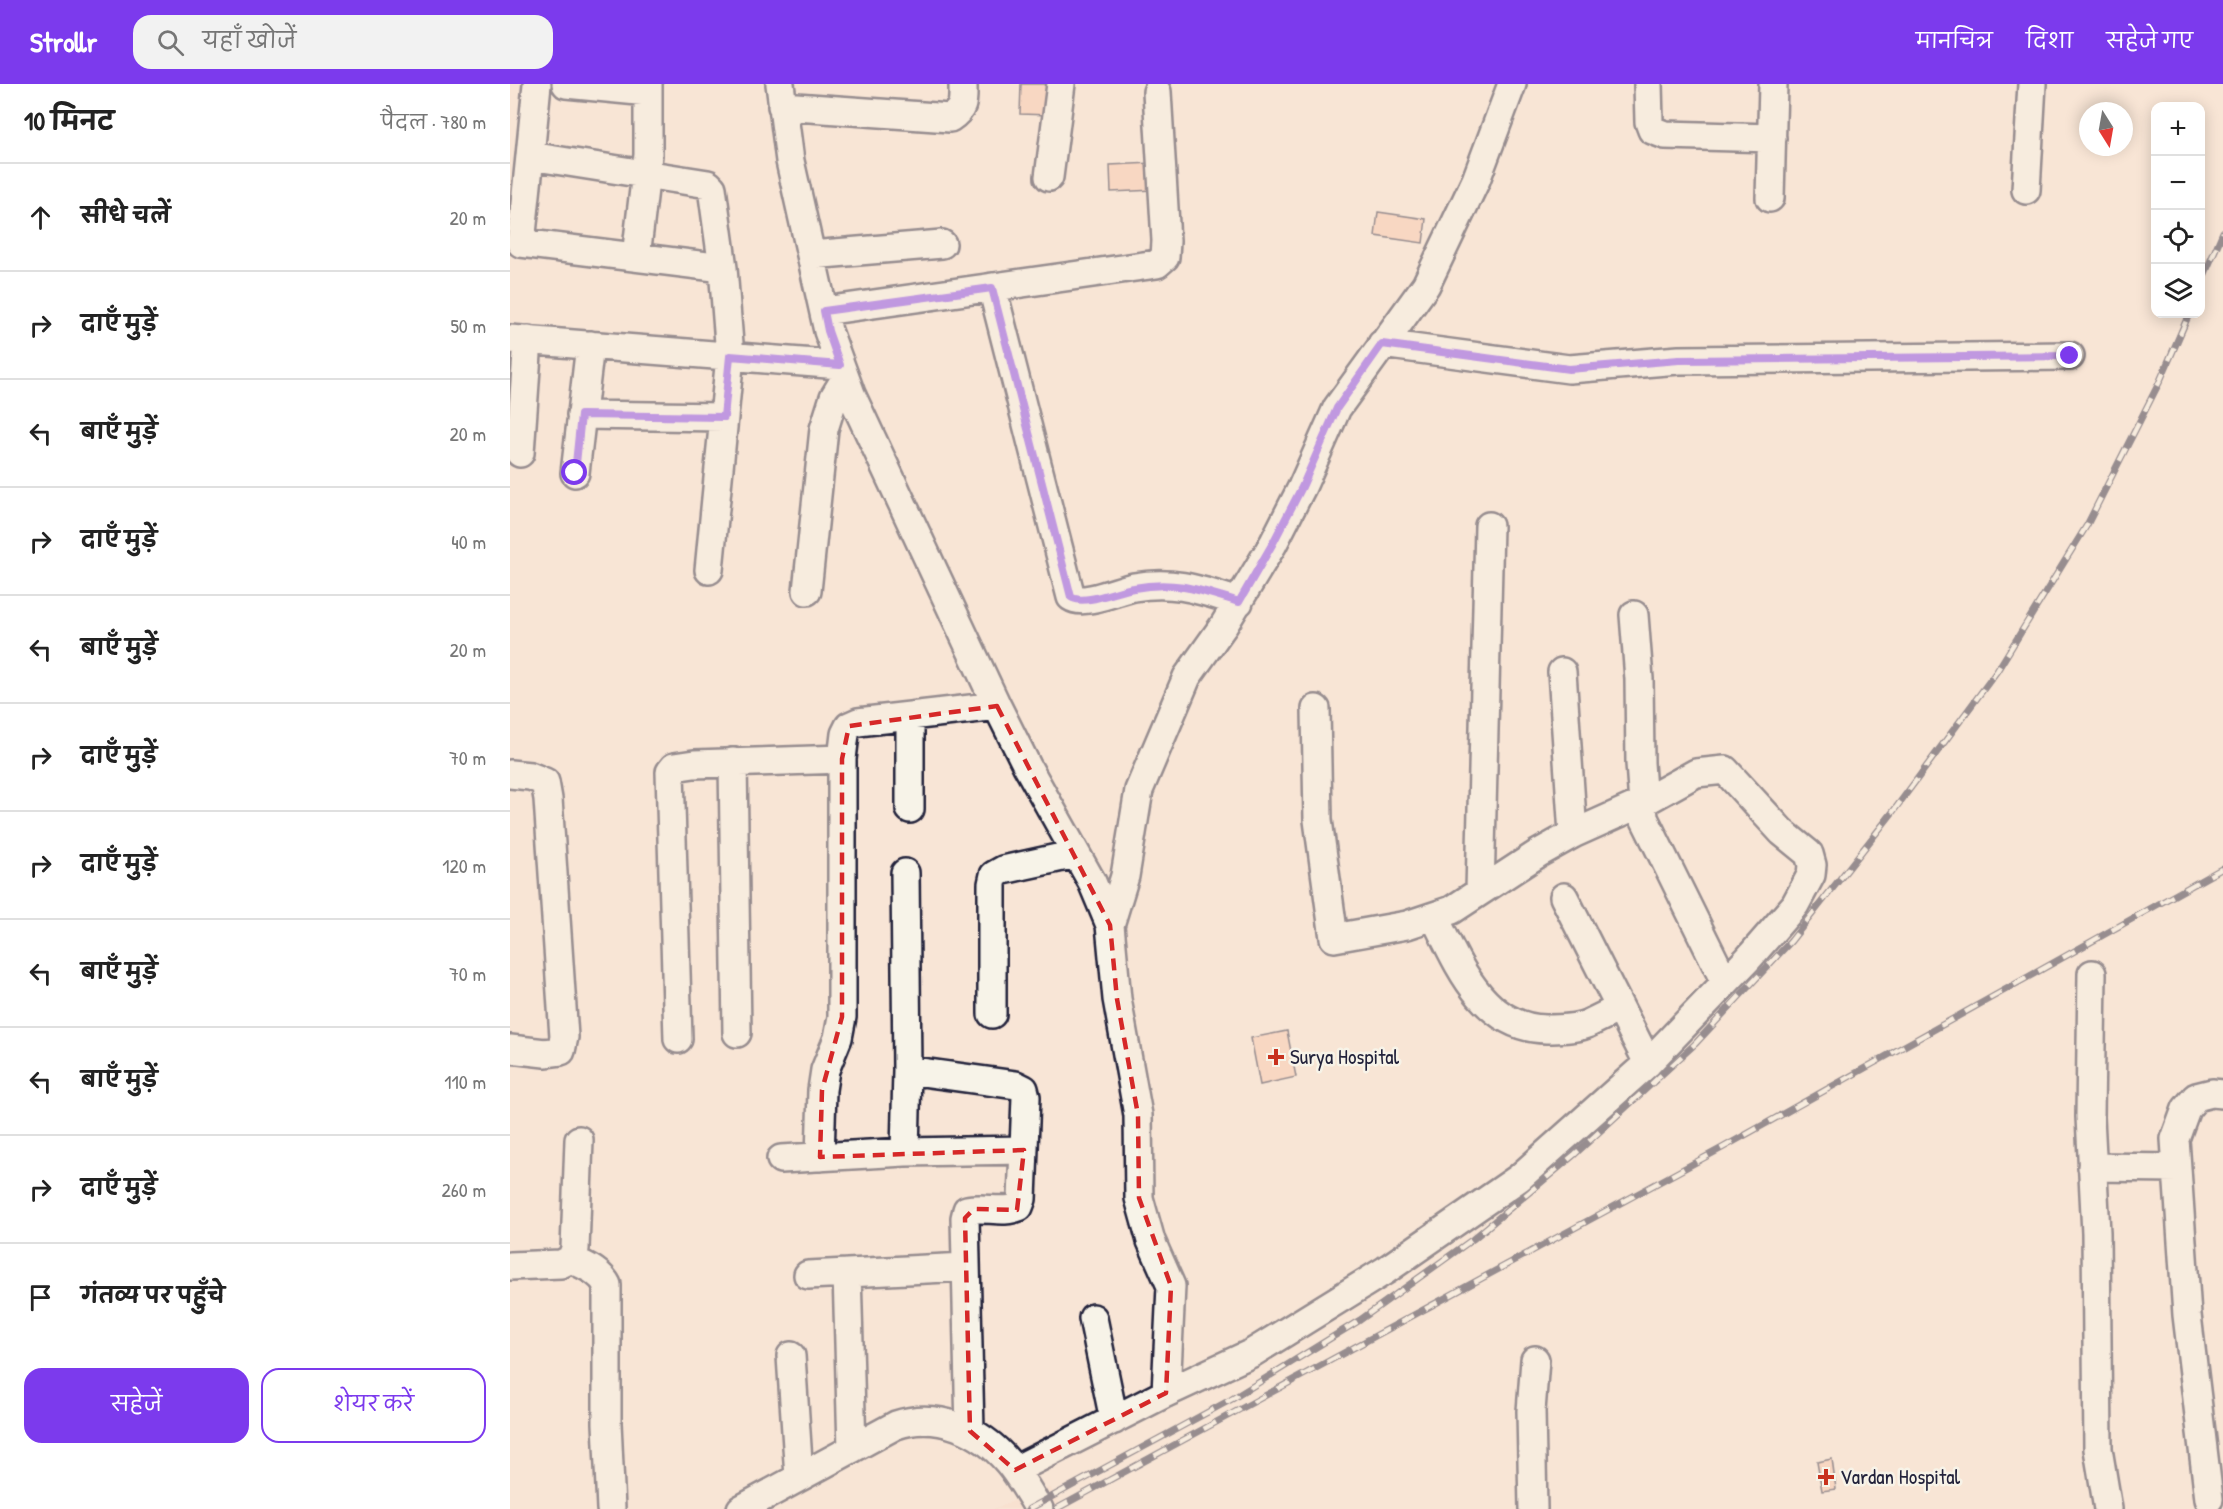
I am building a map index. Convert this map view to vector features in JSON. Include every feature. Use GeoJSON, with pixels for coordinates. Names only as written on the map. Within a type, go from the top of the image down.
{"type":"FeatureCollection","features":[{"type":"Feature","properties":{"kind":"street"},"geometry":{"type":"LineString","coordinates":[[537,84],[520,243],[723,268]]}},
{"type":"Feature","properties":{"kind":"street"},"geometry":{"type":"LineString","coordinates":[[566,84],[648,88],[648,155],[636,257]]}},
{"type":"Feature","properties":{"kind":"street"},"geometry":{"type":"LineString","coordinates":[[963,84],[959,111],[950,118],[781,95],[790,161],[828,331],[843,372],[997,706],[1027,766],[1092,882],[1110,925],[1117,999],[1138,1115],[1139,1198],[1151,1241],[1171,1286],[1166,1393]]}},
{"type":"Feature","properties":{"kind":"street"},"geometry":{"type":"LineString","coordinates":[[1049,177],[1061,84]]}},
{"type":"Feature","properties":{"kind":"street"},"geometry":{"type":"LineString","coordinates":[[1110,925],[1125,876],[1139,790],[1187,677],[1239,602],[1273,543],[1298,496],[1337,408],[1426,285],[1476,180],[1512,84]]}},
{"type":"Feature","properties":{"kind":"street"},"geometry":{"type":"LineString","coordinates":[[1648,84],[1649,123],[1652,130],[1665,135],[1772,138]]}},
{"type":"Feature","properties":{"kind":"street"},"geometry":{"type":"LineString","coordinates":[[1770,198],[1773,84]]}},
{"type":"Feature","properties":{"kind":"street"},"geometry":{"type":"LineString","coordinates":[[2026,190],[2032,84]]}},
{"type":"Feature","properties":{"kind":"street"},"geometry":{"type":"LineString","coordinates":[[824,311],[1157,264],[1165,257],[1166,241],[1157,92]]}},
{"type":"Feature","properties":{"kind":"street"},"geometry":{"type":"LineString","coordinates":[[530,156],[704,183],[712,188],[723,268],[730,356],[709,570]]}},
{"type":"Feature","properties":{"kind":"street"},"geometry":{"type":"LineString","coordinates":[[811,255],[942,244]]}},
{"type":"Feature","properties":{"kind":"street"},"geometry":{"type":"LineString","coordinates":[[992,288],[1071,597],[1081,601],[1132,588],[1172,584],[1239,602]]}},
{"type":"Feature","properties":{"kind":"street"},"geometry":{"type":"LineString","coordinates":[[520,453],[519,340],[730,356],[843,372]]}},
{"type":"Feature","properties":{"kind":"street"},"geometry":{"type":"LineString","coordinates":[[1382,344],[1569,369],[1679,360],[2070,356]]}},
{"type":"Feature","properties":{"kind":"street"},"geometry":{"type":"LineString","coordinates":[[575,473],[590,345]]}},
{"type":"Feature","properties":{"kind":"street"},"geometry":{"type":"LineString","coordinates":[[807,591],[824,429],[843,372]]}},
{"type":"Feature","properties":{"kind":"street"},"geometry":{"type":"LineString","coordinates":[[581,415],[724,417]]}},
{"type":"Feature","properties":{"kind":"street"},"geometry":{"type":"LineString","coordinates":[[1480,891],[1489,526]]}},
{"type":"Feature","properties":{"kind":"street"},"geometry":{"type":"LineString","coordinates":[[1634,615],[1639,679],[1644,818],[1725,982]]}},
{"type":"Feature","properties":{"kind":"street"},"geometry":{"type":"LineString","coordinates":[[1562,672],[1573,834]]}},
{"type":"Feature","properties":{"kind":"street"},"geometry":{"type":"LineString","coordinates":[[820,1157],[822,1090],[825,1070],[838,1038],[842,1017],[842,759],[845,735],[849,726],[858,722],[997,706]]}},
{"type":"Feature","properties":{"kind":"street"},"geometry":{"type":"LineString","coordinates":[[1015,1470],[1166,1393],[1252,1353],[1386,1270],[1519,1179],[1648,1064],[1795,905],[1811,876],[1812,865],[1809,854],[1782,832],[1725,771],[1696,773],[1642,803],[1573,834],[1539,853],[1452,910],[1407,925],[1334,938],[1318,820],[1316,709]]}},
{"type":"Feature","properties":{"kind":"street"},"geometry":{"type":"LineString","coordinates":[[910,717],[910,809]]}},
{"type":"Feature","properties":{"kind":"street"},"geometry":{"type":"LineString","coordinates":[[678,1039],[670,772],[674,767],[694,764],[842,759]]}},
{"type":"Feature","properties":{"kind":"street"},"geometry":{"type":"LineString","coordinates":[[734,762],[737,1033]]}},
{"type":"Feature","properties":{"kind":"street"},"geometry":{"type":"LineString","coordinates":[[510,774],[530,776],[545,782],[564,1037],[561,1051],[545,1053],[510,1049]]}},
{"type":"Feature","properties":{"kind":"street"},"geometry":{"type":"LineString","coordinates":[[992,1014],[992,884],[994,875],[1003,870],[1076,854]]}},
{"type":"Feature","properties":{"kind":"street"},"geometry":{"type":"LineString","coordinates":[[905,873],[907,1070],[905,1152]]}},
{"type":"Feature","properties":{"kind":"street"},"geometry":{"type":"LineString","coordinates":[[1564,897],[1648,1064]]}},
{"type":"Feature","properties":{"kind":"street"},"geometry":{"type":"LineString","coordinates":[[1434,916],[1461,969],[1478,994],[1501,1017],[1532,1029],[1561,1029],[1585,1024],[1620,1008]]}},
{"type":"Feature","properties":{"kind":"street"},"geometry":{"type":"LineString","coordinates":[[2092,974],[2090,1117],[2096,1233],[2098,1449],[2108,1509]]}},
{"type":"Feature","properties":{"kind":"street"},"geometry":{"type":"LineString","coordinates":[[907,1070],[1016,1085],[1024,1089],[1026,1096],[1022,1200],[1019,1207],[1012,1210],[967,1210],[965,1218],[970,1431]]}},
{"type":"Feature","properties":{"kind":"street"},"geometry":{"type":"LineString","coordinates":[[2212,1495],[2187,1315],[2175,1139],[2186,1108],[2196,1097],[2212,1093],[2223,1094]]}},
{"type":"Feature","properties":{"kind":"street"},"geometry":{"type":"LineString","coordinates":[[510,1266],[561,1264],[571,1259],[575,1249],[579,1140]]}},
{"type":"Feature","properties":{"kind":"street"},"geometry":{"type":"LineString","coordinates":[[782,1159],[905,1152],[1024,1149]]}},
{"type":"Feature","properties":{"kind":"street"},"geometry":{"type":"LineString","coordinates":[[2092,1167],[2177,1168]]}},
{"type":"Feature","properties":{"kind":"street"},"geometry":{"type":"LineString","coordinates":[[571,1259],[603,1276],[607,1285],[607,1423],[611,1509]]}},
{"type":"Feature","properties":{"kind":"street"},"geometry":{"type":"LineString","coordinates":[[808,1275],[966,1267]]}},
{"type":"Feature","properties":{"kind":"street"},"geometry":{"type":"LineString","coordinates":[[847,1273],[852,1449]]}},
{"type":"Feature","properties":{"kind":"street"},"geometry":{"type":"LineString","coordinates":[[1093,1318],[1114,1420]]}},
{"type":"Feature","properties":{"kind":"street"},"geometry":{"type":"LineString","coordinates":[[791,1356],[799,1477]]}},
{"type":"Feature","properties":{"kind":"street"},"geometry":{"type":"LineString","coordinates":[[1533,1509],[1531,1411],[1535,1360]]}},
{"type":"Feature","properties":{"kind":"street"},"geometry":{"type":"LineString","coordinates":[[741,1509],[896,1425],[912,1420],[933,1419],[970,1431],[994,1447],[1015,1470],[1039,1509]]}},
{"type":"Feature","properties":{"kind":"highlighted area"},"geometry":{"type":"Polygon","coordinates":[[[997,706],[1110,925],[1117,999],[1138,1115],[1139,1198],[1171,1286],[1166,1393],[1015,1470],[970,1431],[965,1218],[974,1209],[1017,1210],[1024,1150],[820,1157],[822,1090],[842,1017],[842,759],[849,726],[997,706]]]}},
{"type":"Feature","properties":{"kind":"shaded area"},"geometry":{"type":"Polygon","coordinates":[[[1050,1487],[1063,1509],[993,1509],[1050,1487]]]}},
{"type":"Feature","properties":{"kind":"building"},"geometry":{"type":"Polygon","coordinates":[[[1021,84],[1050,84],[1049,115],[1020,114],[1021,84]]]}},
{"type":"Feature","properties":{"kind":"building"},"geometry":{"type":"Polygon","coordinates":[[[1153,163],[1155,190],[1111,192],[1110,165],[1153,163]]]}},
{"type":"Feature","properties":{"kind":"building"},"geometry":{"type":"Polygon","coordinates":[[[1378,212],[1426,219],[1423,243],[1375,236],[1378,212]]]}},
{"type":"Feature","properties":{"kind":"building"},"geometry":{"type":"Polygon","coordinates":[[[1287,1031],[1296,1077],[1260,1085],[1251,1038],[1287,1031]]]}},
{"type":"Feature","properties":{"kind":"building"},"geometry":{"type":"Polygon","coordinates":[[[1832,1459],[1836,1489],[1822,1491],[1817,1462],[1832,1459]]]}},
{"type":"Feature","properties":{"kind":"railway"},"geometry":{"type":"LineString","coordinates":[[2205,273],[2223,232]]}},
{"type":"Feature","properties":{"kind":"railway"},"geometry":{"type":"LineString","coordinates":[[1029,1509],[1232,1399],[1360,1320],[1473,1239],[1575,1154],[1695,1044],[1791,941],[1892,813],[1997,671],[2087,525],[2159,383],[2187,318]]}},
{"type":"Feature","properties":{"kind":"railway"},"geometry":{"type":"LineString","coordinates":[[1056,1509],[1722,1148],[2223,868]]}},
{"type":"Feature","properties":{"kind":"place","name":"Surya Hospital"},"geometry":{"type":"Point","coordinates":[1276,1057]}},
{"type":"Feature","properties":{"kind":"place","name":"Vardan Hospital"},"geometry":{"type":"Point","coordinates":[1826,1477]}},
{"type":"Feature","properties":{"kind":"route"},"geometry":{"type":"LineString","coordinates":[[575,473],[581,415],[724,417],[730,356],[840,365],[828,331],[824,311],[992,288],[1071,597],[1081,601],[1132,588],[1172,584],[1239,602],[1302,487],[1337,408],[1382,344],[1569,369],[1679,360],[2070,356]]}}]}
